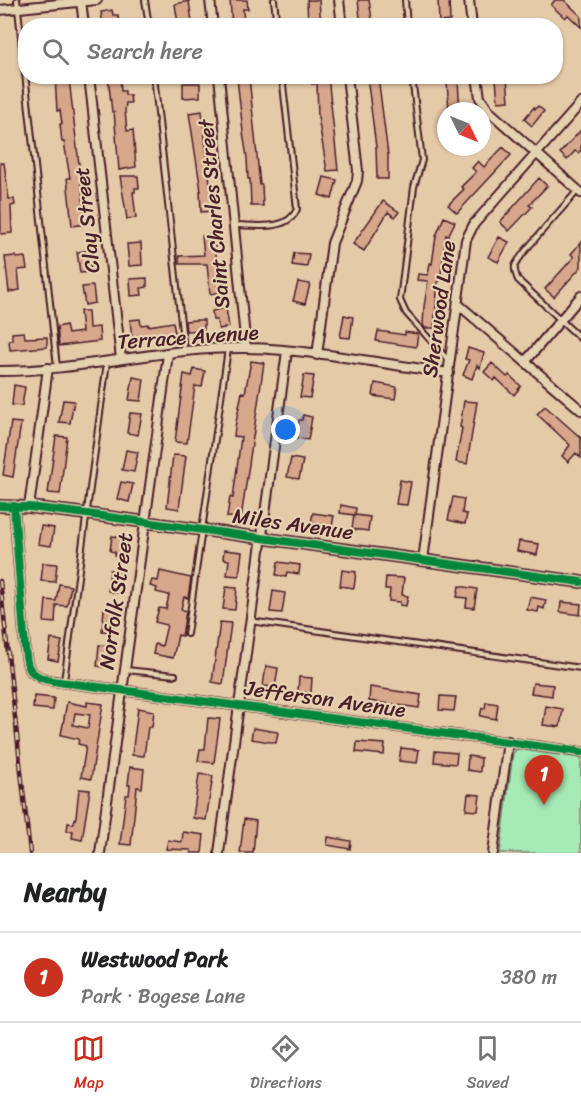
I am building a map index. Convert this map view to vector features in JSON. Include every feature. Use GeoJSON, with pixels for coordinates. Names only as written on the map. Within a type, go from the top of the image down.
{"type":"FeatureCollection","features":[{"type":"Feature","properties":{"kind":"street"},"geometry":{"type":"LineString","coordinates":[[0,10],[17,4],[97,0]]}},
{"type":"Feature","properties":{"kind":"street"},"geometry":{"type":"LineString","coordinates":[[210,0],[212,18]]}},
{"type":"Feature","properties":{"kind":"street"},"geometry":{"type":"LineString","coordinates":[[339,0],[341,18]]}},
{"type":"Feature","properties":{"kind":"street"},"geometry":{"type":"LineString","coordinates":[[469,0],[471,18]]}},
{"type":"Feature","properties":{"kind":"street"},"geometry":{"type":"LineString","coordinates":[[81,1],[83,18]]}},
{"type":"Feature","properties":{"kind":"street","name":"Clay Street"},"geometry":{"type":"LineString","coordinates":[[90,84],[121,359]]}},
{"type":"Feature","properties":{"kind":"street","name":"Saint Charles Street"},"geometry":{"type":"LineString","coordinates":[[220,84],[246,348]]}},
{"type":"Feature","properties":{"kind":"street"},"geometry":{"type":"LineString","coordinates":[[317,355],[332,243],[357,181],[358,171],[348,84]]}},
{"type":"Feature","properties":{"kind":"street"},"geometry":{"type":"LineString","coordinates":[[478,84],[484,106],[580,192]]}},
{"type":"Feature","properties":{"kind":"street","name":"Sherwood Lane"},"geometry":{"type":"LineString","coordinates":[[423,560],[469,231],[581,104]]}},
{"type":"Feature","properties":{"kind":"street"},"geometry":{"type":"LineString","coordinates":[[525,362],[581,296]]}},
{"type":"Feature","properties":{"kind":"street"},"geometry":{"type":"LineString","coordinates":[[458,304],[578,408]]}},
{"type":"Feature","properties":{"kind":"street","name":"Terrace Avenue"},"geometry":{"type":"LineString","coordinates":[[0,371],[246,348],[286,351],[449,373]]}},
{"type":"Feature","properties":{"kind":"street"},"geometry":{"type":"LineString","coordinates":[[219,853],[286,351]]}},
{"type":"Feature","properties":{"kind":"street","name":"Norfolk Street"},"geometry":{"type":"LineString","coordinates":[[100,853],[168,354]]}},
{"type":"Feature","properties":{"kind":"street"},"geometry":{"type":"LineString","coordinates":[[29,507],[48,368]]}},
{"type":"Feature","properties":{"kind":"street","name":"Miles Avenue"},"geometry":{"type":"LineString","coordinates":[[0,506],[87,514],[581,582]]}},
{"type":"Feature","properties":{"kind":"street","name":"Jefferson Avenue"},"geometry":{"type":"LineString","coordinates":[[14,506],[28,665],[35,675],[63,683],[123,689],[581,752]]}},
{"type":"Feature","properties":{"kind":"street"},"geometry":{"type":"LineString","coordinates":[[493,853],[508,741]]}},
{"type":"Feature","properties":{"kind":"lane"},"geometry":{"type":"LineString","coordinates":[[145,0],[148,18]]}},
{"type":"Feature","properties":{"kind":"lane"},"geometry":{"type":"LineString","coordinates":[[274,0],[276,18]]}},
{"type":"Feature","properties":{"kind":"lane"},"geometry":{"type":"LineString","coordinates":[[405,0],[406,18]]}},
{"type":"Feature","properties":{"kind":"lane"},"geometry":{"type":"LineString","coordinates":[[26,84],[57,367]]}},
{"type":"Feature","properties":{"kind":"lane"},"geometry":{"type":"LineString","coordinates":[[155,84],[184,352]]}},
{"type":"Feature","properties":{"kind":"lane"},"geometry":{"type":"LineString","coordinates":[[234,225],[262,226],[280,223],[292,219],[297,209],[283,84]]}},
{"type":"Feature","properties":{"kind":"lane"},"geometry":{"type":"LineString","coordinates":[[413,84],[422,160],[414,187],[400,300],[406,313],[450,363]]}},
{"type":"Feature","properties":{"kind":"lane"},"geometry":{"type":"LineString","coordinates":[[580,192],[533,242],[515,268],[518,280],[581,339]]}},
{"type":"Feature","properties":{"kind":"lane"},"geometry":{"type":"LineString","coordinates":[[188,634],[228,348]]}},
{"type":"Feature","properties":{"kind":"lane"},"geometry":{"type":"LineString","coordinates":[[63,683],[107,361]]}},
{"type":"Feature","properties":{"kind":"lane"},"geometry":{"type":"LineString","coordinates":[[578,408],[581,398]]}},
{"type":"Feature","properties":{"kind":"lane"},"geometry":{"type":"LineString","coordinates":[[250,621],[581,668]]}},
{"type":"Feature","properties":{"kind":"lane"},"geometry":{"type":"LineString","coordinates":[[125,670],[175,675]]}},
{"type":"Feature","properties":{"kind":"green space"},"geometry":{"type":"Polygon","coordinates":[[[517,749],[581,758],[581,853],[500,853],[513,753],[517,749]]]}},
{"type":"Feature","properties":{"kind":"building"},"geometry":{"type":"Polygon","coordinates":[[[230,0],[247,0],[248,9],[243,9],[244,18],[231,18],[230,0]]]}},
{"type":"Feature","properties":{"kind":"building"},"geometry":{"type":"Polygon","coordinates":[[[307,0],[319,0],[320,18],[308,18],[307,0]]]}},
{"type":"Feature","properties":{"kind":"building"},"geometry":{"type":"Polygon","coordinates":[[[358,0],[369,0],[372,18],[360,18],[358,0]]]}},
{"type":"Feature","properties":{"kind":"building"},"geometry":{"type":"Polygon","coordinates":[[[438,0],[449,0],[450,18],[439,18],[438,0]]]}},
{"type":"Feature","properties":{"kind":"building"},"geometry":{"type":"Polygon","coordinates":[[[555,0],[564,0],[581,16],[581,27],[568,15],[565,18],[551,5],[555,0]]]}},
{"type":"Feature","properties":{"kind":"building"},"geometry":{"type":"Polygon","coordinates":[[[189,1],[191,18],[177,18],[175,4],[189,1]]]}},
{"type":"Feature","properties":{"kind":"building"},"geometry":{"type":"Polygon","coordinates":[[[112,10],[113,15],[118,15],[118,18],[102,18],[101,12],[112,10]]]}},
{"type":"Feature","properties":{"kind":"building"},"geometry":{"type":"Polygon","coordinates":[[[55,84],[70,84],[86,224],[72,226],[67,178],[70,178],[64,142],[62,142],[60,110],[57,111],[55,84]]]}},
{"type":"Feature","properties":{"kind":"building"},"geometry":{"type":"Polygon","coordinates":[[[109,84],[121,84],[121,91],[125,91],[125,95],[130,95],[131,103],[126,103],[125,111],[127,131],[133,130],[136,167],[119,170],[114,112],[112,112],[109,84]]]}},
{"type":"Feature","properties":{"kind":"building"},"geometry":{"type":"Polygon","coordinates":[[[183,84],[200,84],[200,97],[183,98],[183,84]]]}},
{"type":"Feature","properties":{"kind":"building"},"geometry":{"type":"Polygon","coordinates":[[[238,84],[250,84],[263,206],[251,206],[250,179],[248,179],[238,84]]]}},
{"type":"Feature","properties":{"kind":"building"},"geometry":{"type":"Polygon","coordinates":[[[317,84],[329,84],[338,170],[327,171],[318,117],[317,84]]]}},
{"type":"Feature","properties":{"kind":"building"},"geometry":{"type":"Polygon","coordinates":[[[368,84],[379,84],[388,155],[388,179],[377,179],[376,147],[368,84]]]}},
{"type":"Feature","properties":{"kind":"building"},"geometry":{"type":"Polygon","coordinates":[[[447,84],[458,84],[459,102],[448,102],[447,84]]]}},
{"type":"Feature","properties":{"kind":"building"},"geometry":{"type":"Polygon","coordinates":[[[496,84],[508,84],[509,101],[498,102],[496,84]]]}},
{"type":"Feature","properties":{"kind":"building"},"geometry":{"type":"Polygon","coordinates":[[[538,106],[544,111],[532,126],[524,119],[534,107],[535,109],[538,106]]]}},
{"type":"Feature","properties":{"kind":"building"},"geometry":{"type":"Polygon","coordinates":[[[202,111],[213,211],[201,212],[201,191],[189,113],[202,111]]]}},
{"type":"Feature","properties":{"kind":"building"},"geometry":{"type":"Polygon","coordinates":[[[581,130],[581,150],[578,153],[575,151],[567,160],[560,153],[581,130]]]}},
{"type":"Feature","properties":{"kind":"building"},"geometry":{"type":"Polygon","coordinates":[[[503,147],[511,155],[457,213],[448,205],[464,189],[461,187],[476,172],[472,168],[478,161],[484,167],[503,147]]]}},
{"type":"Feature","properties":{"kind":"building"},"geometry":{"type":"Polygon","coordinates":[[[0,163],[4,163],[9,199],[14,199],[15,205],[11,206],[12,233],[1,234],[0,163]]]}},
{"type":"Feature","properties":{"kind":"building"},"geometry":{"type":"Polygon","coordinates":[[[120,176],[138,176],[139,188],[135,188],[133,192],[136,218],[127,219],[120,176]]]}},
{"type":"Feature","properties":{"kind":"building"},"geometry":{"type":"Polygon","coordinates":[[[324,177],[337,180],[332,199],[319,195],[324,177]]]}},
{"type":"Feature","properties":{"kind":"building"},"geometry":{"type":"Polygon","coordinates":[[[539,178],[547,186],[529,205],[532,207],[509,231],[500,222],[539,178]]]}},
{"type":"Feature","properties":{"kind":"building"},"geometry":{"type":"Polygon","coordinates":[[[383,201],[399,212],[395,217],[388,212],[364,251],[353,244],[383,201]]]}},
{"type":"Feature","properties":{"kind":"building"},"geometry":{"type":"Polygon","coordinates":[[[444,217],[455,222],[448,236],[446,235],[440,281],[438,281],[434,328],[425,328],[423,325],[424,307],[428,281],[417,280],[418,274],[428,275],[436,236],[444,217]]]}},
{"type":"Feature","properties":{"kind":"building"},"geometry":{"type":"Polygon","coordinates":[[[214,234],[218,277],[220,276],[222,292],[210,294],[207,264],[179,264],[179,256],[204,255],[202,236],[214,234]]]}},
{"type":"Feature","properties":{"kind":"building"},"geometry":{"type":"Polygon","coordinates":[[[499,237],[509,242],[498,262],[488,257],[499,237]]]}},
{"type":"Feature","properties":{"kind":"building"},"geometry":{"type":"Polygon","coordinates":[[[581,242],[581,267],[554,297],[545,289],[574,257],[571,254],[581,242]]]}},
{"type":"Feature","properties":{"kind":"building"},"geometry":{"type":"Polygon","coordinates":[[[141,243],[142,265],[129,266],[127,244],[141,243]]]}},
{"type":"Feature","properties":{"kind":"building"},"geometry":{"type":"Polygon","coordinates":[[[89,250],[91,272],[80,273],[77,252],[89,250]]]}},
{"type":"Feature","properties":{"kind":"building"},"geometry":{"type":"Polygon","coordinates":[[[294,253],[309,254],[307,267],[292,265],[294,253]]]}},
{"type":"Feature","properties":{"kind":"building"},"geometry":{"type":"Polygon","coordinates":[[[16,256],[16,258],[25,257],[27,269],[18,270],[20,290],[9,292],[5,257],[16,256]]]}},
{"type":"Feature","properties":{"kind":"building"},"geometry":{"type":"Polygon","coordinates":[[[147,278],[147,287],[141,288],[142,295],[131,296],[130,279],[147,278]]]}},
{"type":"Feature","properties":{"kind":"building"},"geometry":{"type":"Polygon","coordinates":[[[298,282],[310,284],[305,304],[293,301],[298,282]]]}},
{"type":"Feature","properties":{"kind":"building"},"geometry":{"type":"Polygon","coordinates":[[[93,286],[95,303],[85,305],[82,287],[93,286]]]}},
{"type":"Feature","properties":{"kind":"building"},"geometry":{"type":"Polygon","coordinates":[[[226,308],[229,327],[219,329],[217,320],[213,320],[212,311],[226,308]]]}},
{"type":"Feature","properties":{"kind":"building"},"geometry":{"type":"Polygon","coordinates":[[[80,311],[88,311],[89,328],[99,327],[100,341],[59,346],[57,327],[66,325],[68,334],[82,332],[80,311]]]}},
{"type":"Feature","properties":{"kind":"building"},"geometry":{"type":"Polygon","coordinates":[[[344,315],[353,317],[350,338],[340,337],[344,315]]]}},
{"type":"Feature","properties":{"kind":"building"},"geometry":{"type":"Polygon","coordinates":[[[140,319],[141,325],[148,324],[148,326],[173,322],[175,333],[132,339],[130,320],[140,319]]]}},
{"type":"Feature","properties":{"kind":"building"},"geometry":{"type":"Polygon","coordinates":[[[204,320],[204,330],[186,331],[185,321],[204,320]]]}},
{"type":"Feature","properties":{"kind":"building"},"geometry":{"type":"Polygon","coordinates":[[[378,331],[405,335],[405,332],[418,334],[416,347],[376,341],[378,331]]]}},
{"type":"Feature","properties":{"kind":"building"},"geometry":{"type":"Polygon","coordinates":[[[24,332],[25,338],[47,337],[47,347],[10,350],[9,340],[12,340],[12,333],[24,332]]]}},
{"type":"Feature","properties":{"kind":"building"},"geometry":{"type":"Polygon","coordinates":[[[468,348],[484,353],[480,368],[477,365],[472,379],[463,375],[469,360],[465,359],[468,348]]]}},
{"type":"Feature","properties":{"kind":"building"},"geometry":{"type":"Polygon","coordinates":[[[251,361],[264,363],[241,518],[227,517],[230,497],[233,498],[241,437],[234,436],[235,427],[251,361]]]}},
{"type":"Feature","properties":{"kind":"building"},"geometry":{"type":"Polygon","coordinates":[[[492,363],[521,386],[514,395],[496,378],[494,381],[484,372],[492,363]]]}},
{"type":"Feature","properties":{"kind":"building"},"geometry":{"type":"Polygon","coordinates":[[[194,369],[205,371],[202,387],[195,386],[187,443],[175,442],[184,374],[192,376],[194,369]]]}},
{"type":"Feature","properties":{"kind":"building"},"geometry":{"type":"Polygon","coordinates":[[[304,375],[314,376],[310,398],[300,397],[304,375]]]}},
{"type":"Feature","properties":{"kind":"building"},"geometry":{"type":"Polygon","coordinates":[[[133,377],[144,379],[141,401],[129,400],[133,377]]]}},
{"type":"Feature","properties":{"kind":"building"},"geometry":{"type":"Polygon","coordinates":[[[375,383],[397,387],[395,399],[373,396],[375,383]]]}},
{"type":"Feature","properties":{"kind":"building"},"geometry":{"type":"Polygon","coordinates":[[[14,385],[25,387],[22,406],[12,405],[14,385]]]}},
{"type":"Feature","properties":{"kind":"building"},"geometry":{"type":"Polygon","coordinates":[[[63,400],[74,401],[70,423],[59,422],[63,400]]]}},
{"type":"Feature","properties":{"kind":"building"},"geometry":{"type":"Polygon","coordinates":[[[464,401],[477,402],[467,464],[456,462],[464,401]]]}},
{"type":"Feature","properties":{"kind":"building"},"geometry":{"type":"Polygon","coordinates":[[[545,406],[581,438],[581,458],[576,453],[568,462],[562,456],[570,445],[537,414],[545,406]]]}},
{"type":"Feature","properties":{"kind":"building"},"geometry":{"type":"Polygon","coordinates":[[[130,413],[142,414],[138,435],[127,433],[130,413]]]}},
{"type":"Feature","properties":{"kind":"building"},"geometry":{"type":"Polygon","coordinates":[[[303,415],[312,417],[308,440],[297,438],[299,420],[302,420],[303,415]]]}},
{"type":"Feature","properties":{"kind":"building"},"geometry":{"type":"Polygon","coordinates":[[[11,422],[21,423],[13,477],[3,475],[11,422]]]}},
{"type":"Feature","properties":{"kind":"building"},"geometry":{"type":"Polygon","coordinates":[[[56,436],[67,437],[60,494],[48,493],[56,436]]]}},
{"type":"Feature","properties":{"kind":"building"},"geometry":{"type":"Polygon","coordinates":[[[126,450],[138,452],[134,472],[122,470],[126,450]]]}},
{"type":"Feature","properties":{"kind":"building"},"geometry":{"type":"Polygon","coordinates":[[[173,455],[186,456],[179,509],[167,507],[173,455]]]}},
{"type":"Feature","properties":{"kind":"building"},"geometry":{"type":"Polygon","coordinates":[[[291,458],[303,460],[299,479],[287,477],[291,458]]]}},
{"type":"Feature","properties":{"kind":"building"},"geometry":{"type":"Polygon","coordinates":[[[400,480],[411,482],[407,505],[396,504],[400,480]]]}},
{"type":"Feature","properties":{"kind":"building"},"geometry":{"type":"Polygon","coordinates":[[[121,482],[133,484],[129,502],[117,499],[121,482]]]}},
{"type":"Feature","properties":{"kind":"building"},"geometry":{"type":"Polygon","coordinates":[[[453,497],[464,499],[462,513],[467,514],[465,524],[448,520],[453,497]]]}},
{"type":"Feature","properties":{"kind":"building"},"geometry":{"type":"Polygon","coordinates":[[[341,505],[356,508],[355,515],[370,517],[368,531],[352,529],[354,515],[340,513],[341,505]]]}},
{"type":"Feature","properties":{"kind":"building"},"geometry":{"type":"Polygon","coordinates":[[[313,513],[334,516],[332,526],[311,523],[313,513]]]}},
{"type":"Feature","properties":{"kind":"building"},"geometry":{"type":"Polygon","coordinates":[[[41,526],[54,528],[51,546],[38,544],[41,526]]]}},
{"type":"Feature","properties":{"kind":"building"},"geometry":{"type":"Polygon","coordinates":[[[112,536],[125,538],[122,557],[115,556],[115,552],[110,551],[112,536]]]}},
{"type":"Feature","properties":{"kind":"building"},"geometry":{"type":"Polygon","coordinates":[[[519,541],[539,544],[537,555],[517,551],[519,541]]]}},
{"type":"Feature","properties":{"kind":"building"},"geometry":{"type":"Polygon","coordinates":[[[224,550],[242,552],[239,576],[227,575],[229,560],[223,559],[224,550]]]}},
{"type":"Feature","properties":{"kind":"building"},"geometry":{"type":"Polygon","coordinates":[[[278,562],[300,565],[299,574],[287,572],[286,577],[276,575],[278,562]]]}},
{"type":"Feature","properties":{"kind":"building"},"geometry":{"type":"Polygon","coordinates":[[[43,563],[57,564],[55,582],[41,581],[43,563]]]}},
{"type":"Feature","properties":{"kind":"building"},"geometry":{"type":"Polygon","coordinates":[[[110,570],[121,572],[118,593],[108,591],[110,570]]]}},
{"type":"Feature","properties":{"kind":"building"},"geometry":{"type":"Polygon","coordinates":[[[342,570],[356,572],[354,588],[340,586],[342,570]]]}},
{"type":"Feature","properties":{"kind":"building"},"geometry":{"type":"Polygon","coordinates":[[[160,571],[191,578],[188,598],[184,597],[181,609],[186,611],[182,636],[178,635],[173,658],[153,654],[155,644],[162,646],[167,625],[155,622],[159,608],[166,609],[169,595],[156,592],[157,588],[150,586],[152,580],[158,581],[160,571]]]}},
{"type":"Feature","properties":{"kind":"building"},"geometry":{"type":"Polygon","coordinates":[[[386,577],[404,578],[402,595],[408,596],[406,606],[400,605],[400,602],[389,601],[390,589],[385,589],[386,577]]]}},
{"type":"Feature","properties":{"kind":"building"},"geometry":{"type":"Polygon","coordinates":[[[59,584],[71,586],[67,606],[56,605],[55,623],[44,622],[46,600],[56,601],[59,584]]]}},
{"type":"Feature","properties":{"kind":"building"},"geometry":{"type":"Polygon","coordinates":[[[459,586],[477,589],[474,608],[466,607],[467,598],[457,597],[459,586]]]}},
{"type":"Feature","properties":{"kind":"building"},"geometry":{"type":"Polygon","coordinates":[[[226,587],[237,588],[235,610],[223,609],[226,587]]]}},
{"type":"Feature","properties":{"kind":"building"},"geometry":{"type":"Polygon","coordinates":[[[273,591],[285,593],[282,613],[270,612],[273,591]]]}},
{"type":"Feature","properties":{"kind":"building"},"geometry":{"type":"Polygon","coordinates":[[[530,597],[546,600],[544,609],[539,607],[538,612],[527,610],[530,597]]]}},
{"type":"Feature","properties":{"kind":"building"},"geometry":{"type":"Polygon","coordinates":[[[561,602],[581,604],[580,615],[560,612],[561,602]]]}},
{"type":"Feature","properties":{"kind":"building"},"geometry":{"type":"Polygon","coordinates":[[[104,609],[116,610],[113,632],[102,631],[104,609]]]}},
{"type":"Feature","properties":{"kind":"building"},"geometry":{"type":"Polygon","coordinates":[[[220,622],[231,623],[223,684],[212,682],[220,622]]]}},
{"type":"Feature","properties":{"kind":"building"},"geometry":{"type":"Polygon","coordinates":[[[51,639],[62,641],[58,661],[48,659],[51,639]]]}},
{"type":"Feature","properties":{"kind":"building"},"geometry":{"type":"Polygon","coordinates":[[[99,645],[111,646],[108,668],[97,666],[99,645]]]}},
{"type":"Feature","properties":{"kind":"building"},"geometry":{"type":"Polygon","coordinates":[[[266,666],[278,668],[275,687],[263,686],[266,666]]]}},
{"type":"Feature","properties":{"kind":"building"},"geometry":{"type":"Polygon","coordinates":[[[299,677],[312,678],[311,693],[298,692],[299,677]]]}},
{"type":"Feature","properties":{"kind":"building"},"geometry":{"type":"Polygon","coordinates":[[[533,683],[553,685],[552,696],[531,693],[533,683]]]}},
{"type":"Feature","properties":{"kind":"building"},"geometry":{"type":"Polygon","coordinates":[[[370,687],[421,695],[419,708],[369,701],[370,687]]]}},
{"type":"Feature","properties":{"kind":"building"},"geometry":{"type":"Polygon","coordinates":[[[34,696],[54,698],[53,710],[33,708],[34,696]]]}},
{"type":"Feature","properties":{"kind":"building"},"geometry":{"type":"Polygon","coordinates":[[[440,696],[456,697],[454,711],[439,710],[440,696]]]}},
{"type":"Feature","properties":{"kind":"building"},"geometry":{"type":"Polygon","coordinates":[[[67,702],[87,706],[87,702],[103,704],[91,779],[81,777],[86,746],[78,744],[79,739],[61,735],[67,702]],[[75,713],[73,725],[88,728],[90,715],[75,713]]]}},
{"type":"Feature","properties":{"kind":"building"},"geometry":{"type":"Polygon","coordinates":[[[486,702],[498,704],[496,719],[480,716],[486,702]]]}},
{"type":"Feature","properties":{"kind":"building"},"geometry":{"type":"Polygon","coordinates":[[[546,706],[563,709],[560,727],[543,725],[546,706]]]}},
{"type":"Feature","properties":{"kind":"building"},"geometry":{"type":"Polygon","coordinates":[[[138,708],[154,711],[152,727],[148,727],[144,756],[132,755],[138,708]]]}},
{"type":"Feature","properties":{"kind":"building"},"geometry":{"type":"Polygon","coordinates":[[[208,718],[220,719],[214,763],[198,761],[200,749],[205,749],[208,718]]]}},
{"type":"Feature","properties":{"kind":"building"},"geometry":{"type":"Polygon","coordinates":[[[253,728],[278,732],[276,743],[251,739],[253,728]]]}},
{"type":"Feature","properties":{"kind":"building"},"geometry":{"type":"Polygon","coordinates":[[[357,742],[385,744],[384,755],[356,752],[357,742]]]}},
{"type":"Feature","properties":{"kind":"building"},"geometry":{"type":"Polygon","coordinates":[[[401,748],[419,750],[417,763],[399,761],[401,748]]]}},
{"type":"Feature","properties":{"kind":"building"},"geometry":{"type":"Polygon","coordinates":[[[435,751],[457,753],[456,764],[434,762],[435,751]]]}},
{"type":"Feature","properties":{"kind":"building"},"geometry":{"type":"Polygon","coordinates":[[[468,756],[481,758],[480,772],[467,770],[468,756]]]}},
{"type":"Feature","properties":{"kind":"building"},"geometry":{"type":"Polygon","coordinates":[[[130,767],[144,769],[142,788],[137,787],[131,845],[120,844],[126,795],[129,795],[130,767]]]}},
{"type":"Feature","properties":{"kind":"building"},"geometry":{"type":"Polygon","coordinates":[[[199,774],[213,776],[206,820],[193,818],[199,774]]]}},
{"type":"Feature","properties":{"kind":"building"},"geometry":{"type":"Polygon","coordinates":[[[79,789],[90,790],[82,840],[72,838],[73,831],[67,831],[68,823],[73,824],[76,817],[79,789]]]}},
{"type":"Feature","properties":{"kind":"building"},"geometry":{"type":"Polygon","coordinates":[[[468,794],[480,795],[478,811],[466,810],[468,794]]]}},
{"type":"Feature","properties":{"kind":"building"},"geometry":{"type":"Polygon","coordinates":[[[244,819],[256,821],[253,853],[240,853],[244,819]]]}},
{"type":"Feature","properties":{"kind":"building"},"geometry":{"type":"Polygon","coordinates":[[[183,832],[204,835],[202,853],[166,849],[168,840],[182,842],[183,832]]]}},
{"type":"Feature","properties":{"kind":"building"},"geometry":{"type":"Polygon","coordinates":[[[328,837],[351,841],[350,849],[327,845],[328,837]]]}},
{"type":"Feature","properties":{"kind":"railway"},"geometry":{"type":"LineString","coordinates":[[0,581],[30,853]]}},
{"type":"Feature","properties":{"kind":"cycle path"},"geometry":{"type":"LineString","coordinates":[[0,506],[87,514],[581,582]]}},
{"type":"Feature","properties":{"kind":"cycle path"},"geometry":{"type":"LineString","coordinates":[[14,506],[26,658],[33,673],[44,679],[581,752]]}},
{"type":"Feature","properties":{"kind":"place","name":"Westwood Park"},"geometry":{"type":"Point","coordinates":[544,805]}}]}
